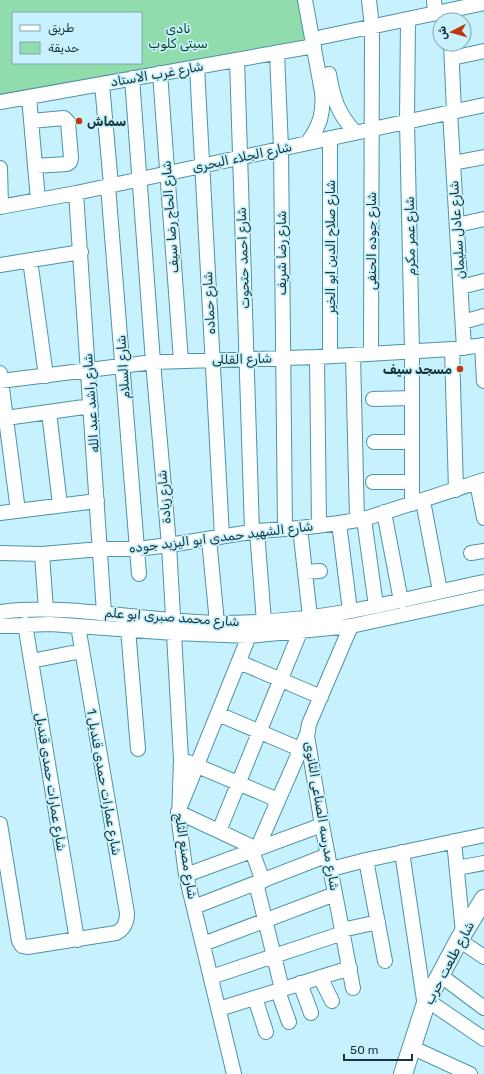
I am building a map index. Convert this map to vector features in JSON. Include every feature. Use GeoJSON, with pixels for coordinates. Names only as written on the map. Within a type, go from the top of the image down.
{"type":"FeatureCollection","features":[{"type":"Feature","properties":{"kind":"main road","name":"شارع طلعت حرب"},"geometry":{"type":"LineString","coordinates":[[403,1074],[426,1004],[461,936],[483,902]]}},
{"type":"Feature","properties":{"kind":"street"},"geometry":{"type":"LineString","coordinates":[[305,0],[318,42]]}},
{"type":"Feature","properties":{"kind":"street"},"geometry":{"type":"LineString","coordinates":[[308,142],[316,131],[321,119],[323,105],[324,76],[318,42],[314,0]]}},
{"type":"Feature","properties":{"kind":"street","name":"شارع جوده الحنفى"},"geometry":{"type":"LineString","coordinates":[[369,0],[372,27],[371,354]]}},
{"type":"Feature","properties":{"kind":"street","name":"شارع غرب الاستاد"},"geometry":{"type":"LineString","coordinates":[[456,12],[478,2]]}},
{"type":"Feature","properties":{"kind":"street","name":"شارع غرب الاستاد"},"geometry":{"type":"LineString","coordinates":[[0,102],[277,53],[372,27],[408,19],[434,7],[444,12]]}},
{"type":"Feature","properties":{"kind":"street","name":"شارع عمر مكرم"},"geometry":{"type":"LineString","coordinates":[[408,19],[407,121],[412,352],[412,482],[440,591]]}},
{"type":"Feature","properties":{"kind":"street"},"geometry":{"type":"LineString","coordinates":[[472,51],[484,51]]}},
{"type":"Feature","properties":{"kind":"street","name":"شارع عادل سليمان"},"geometry":{"type":"LineString","coordinates":[[452,52],[453,163],[463,322],[458,349],[456,490]]}},
{"type":"Feature","properties":{"kind":"street","name":"شارع رضا شريف"},"geometry":{"type":"LineString","coordinates":[[277,53],[281,148],[284,530]]}},
{"type":"Feature","properties":{"kind":"street","name":"شارع احمد حتحوت"},"geometry":{"type":"LineString","coordinates":[[237,60],[246,360],[254,531],[264,622]]}},
{"type":"Feature","properties":{"kind":"street","name":"شارع حماده"},"geometry":{"type":"LineString","coordinates":[[197,67],[212,360],[217,623]]}},
{"type":"Feature","properties":{"kind":"street","name":"شارع الحاج رضا سيف"},"geometry":{"type":"LineString","coordinates":[[160,73],[180,361]]}},
{"type":"Feature","properties":{"kind":"street"},"geometry":{"type":"LineString","coordinates":[[324,76],[332,91],[338,110],[355,132]]}},
{"type":"Feature","properties":{"kind":"street","name":"شارع زيادة"},"geometry":{"type":"LineString","coordinates":[[132,78],[174,627]]}},
{"type":"Feature","properties":{"kind":"street","name":"شارع السلام"},"geometry":{"type":"LineString","coordinates":[[102,84],[122,365],[139,574]]}},
{"type":"Feature","properties":{"kind":"street"},"geometry":{"type":"LineString","coordinates":[[29,97],[38,200]]}},
{"type":"Feature","properties":{"kind":"street","name":"شارع الجلاء البحرى"},"geometry":{"type":"LineString","coordinates":[[1,207],[76,193],[484,105]]}},
{"type":"Feature","properties":{"kind":"street"},"geometry":{"type":"LineString","coordinates":[[31,121],[66,119],[71,158],[70,162],[67,164],[35,166]]}},
{"type":"Feature","properties":{"kind":"street","name":"شارع صلاح الدين ابو الخير"},"geometry":{"type":"LineString","coordinates":[[320,526],[323,356],[330,138]]}},
{"type":"Feature","properties":{"kind":"street"},"geometry":{"type":"LineString","coordinates":[[453,163],[484,157]]}},
{"type":"Feature","properties":{"kind":"street"},"geometry":{"type":"LineString","coordinates":[[0,168],[1,207]]}},
{"type":"Feature","properties":{"kind":"street","name":"شارع راشد عبد الله"},"geometry":{"type":"LineString","coordinates":[[76,193],[104,613]]}},
{"type":"Feature","properties":{"kind":"street"},"geometry":{"type":"LineString","coordinates":[[457,225],[484,219]]}},
{"type":"Feature","properties":{"kind":"street"},"geometry":{"type":"LineString","coordinates":[[0,264],[81,252]]}},
{"type":"Feature","properties":{"kind":"street"},"geometry":{"type":"LineString","coordinates":[[30,260],[46,376]]}},
{"type":"Feature","properties":{"kind":"street"},"geometry":{"type":"LineString","coordinates":[[461,287],[484,281]]}},
{"type":"Feature","properties":{"kind":"street"},"geometry":{"type":"LineString","coordinates":[[463,322],[484,316]]}},
{"type":"Feature","properties":{"kind":"street"},"geometry":{"type":"LineString","coordinates":[[483,345],[484,381]]}},
{"type":"Feature","properties":{"kind":"street","name":"شارع القللى"},"geometry":{"type":"LineString","coordinates":[[0,378],[46,376],[153,362],[246,360],[412,352],[458,349],[483,345]]}},
{"type":"Feature","properties":{"kind":"street"},"geometry":{"type":"LineString","coordinates":[[353,355],[360,520],[376,606]]}},
{"type":"Feature","properties":{"kind":"street"},"geometry":{"type":"LineString","coordinates":[[0,378],[18,511]]}},
{"type":"Feature","properties":{"kind":"street"},"geometry":{"type":"LineString","coordinates":[[373,399],[412,398]]}},
{"type":"Feature","properties":{"kind":"street"},"geometry":{"type":"LineString","coordinates":[[6,418],[91,406]]}},
{"type":"Feature","properties":{"kind":"street"},"geometry":{"type":"LineString","coordinates":[[48,412],[60,505]]}},
{"type":"Feature","properties":{"kind":"street"},"geometry":{"type":"LineString","coordinates":[[374,442],[412,442]]}},
{"type":"Feature","properties":{"kind":"street"},"geometry":{"type":"LineString","coordinates":[[373,482],[412,482]]}},
{"type":"Feature","properties":{"kind":"street"},"geometry":{"type":"LineString","coordinates":[[480,482],[484,518]]}},
{"type":"Feature","properties":{"kind":"street","name":"شارع الشهيد حمدى ابو اليزيد جوده"},"geometry":{"type":"LineString","coordinates":[[0,553],[42,554],[100,549],[137,549],[168,546],[254,531],[284,530],[320,526],[360,520],[480,482]]}},
{"type":"Feature","properties":{"kind":"street"},"geometry":{"type":"LineString","coordinates":[[0,513],[97,501]]}},
{"type":"Feature","properties":{"kind":"street"},"geometry":{"type":"LineString","coordinates":[[384,512],[401,601]]}},
{"type":"Feature","properties":{"kind":"street"},"geometry":{"type":"LineString","coordinates":[[339,523],[350,611]]}},
{"type":"Feature","properties":{"kind":"street"},"geometry":{"type":"LineString","coordinates":[[300,528],[310,617]]}},
{"type":"Feature","properties":{"kind":"street"},"geometry":{"type":"LineString","coordinates":[[42,554],[46,610]]}},
{"type":"Feature","properties":{"kind":"street"},"geometry":{"type":"LineString","coordinates":[[305,572],[320,571]]}},
{"type":"Feature","properties":{"kind":"street","name":"شارع محمد صبرى ابو علم"},"geometry":{"type":"LineString","coordinates":[[0,626],[50,624],[128,629],[217,623],[264,622],[350,611],[484,582]]}},
{"type":"Feature","properties":{"kind":"street","name":"شارع محمد صبرى ابو علم"},"geometry":{"type":"LineString","coordinates":[[0,612],[46,610],[104,613],[174,627],[249,636],[351,626],[484,597]]}},
{"type":"Feature","properties":{"kind":"street","name":"شارع عمارات حمدى قنديل"},"geometry":{"type":"LineString","coordinates":[[25,624],[77,940]]}},
{"type":"Feature","properties":{"kind":"street","name":"شارع عمارات حمدى قنديل 1"},"geometry":{"type":"LineString","coordinates":[[77,940],[116,933],[123,928],[126,923],[127,913],[78,626]]}},
{"type":"Feature","properties":{"kind":"street","name":"شارع مدرسه الصناعى الثانوى"},"geometry":{"type":"LineString","coordinates":[[351,626],[309,724],[308,739],[322,825],[353,988]]}},
{"type":"Feature","properties":{"kind":"street","name":"شارع مصنع الثلج"},"geometry":{"type":"LineString","coordinates":[[174,627],[181,759],[178,812],[179,827],[186,875],[234,1074]]}},
{"type":"Feature","properties":{"kind":"street"},"geometry":{"type":"LineString","coordinates":[[128,629],[138,749]]}},
{"type":"Feature","properties":{"kind":"street"},"geometry":{"type":"LineString","coordinates":[[219,831],[300,632]]}},
{"type":"Feature","properties":{"kind":"street"},"geometry":{"type":"LineString","coordinates":[[249,636],[178,812],[219,831],[254,850]]}},
{"type":"Feature","properties":{"kind":"street"},"geometry":{"type":"LineString","coordinates":[[31,661],[82,651]]}},
{"type":"Feature","properties":{"kind":"street"},"geometry":{"type":"LineString","coordinates":[[239,662],[321,697]]}},
{"type":"Feature","properties":{"kind":"street"},"geometry":{"type":"LineString","coordinates":[[218,714],[300,748]]}},
{"type":"Feature","properties":{"kind":"street"},"geometry":{"type":"LineString","coordinates":[[289,1022],[280,990],[274,956],[265,921],[254,850],[308,732]]}},
{"type":"Feature","properties":{"kind":"street"},"geometry":{"type":"LineString","coordinates":[[181,759],[278,800]]}},
{"type":"Feature","properties":{"kind":"street"},"geometry":{"type":"LineString","coordinates":[[0,824],[20,945],[27,947],[77,940]]}},
{"type":"Feature","properties":{"kind":"street"},"geometry":{"type":"LineString","coordinates":[[186,875],[322,825]]}},
{"type":"Feature","properties":{"kind":"street"},"geometry":{"type":"LineString","coordinates":[[331,869],[484,834]]}},
{"type":"Feature","properties":{"kind":"street"},"geometry":{"type":"LineString","coordinates":[[454,841],[461,936],[484,957]]}},
{"type":"Feature","properties":{"kind":"street"},"geometry":{"type":"LineString","coordinates":[[402,852],[426,1004],[484,1039]]}},
{"type":"Feature","properties":{"kind":"street"},"geometry":{"type":"LineString","coordinates":[[194,908],[328,855]]}},
{"type":"Feature","properties":{"kind":"street"},"geometry":{"type":"LineString","coordinates":[[366,860],[386,961]]}},
{"type":"Feature","properties":{"kind":"street"},"geometry":{"type":"LineString","coordinates":[[457,868],[484,863]]}},
{"type":"Feature","properties":{"kind":"street"},"geometry":{"type":"LineString","coordinates":[[203,944],[336,894]]}},
{"type":"Feature","properties":{"kind":"street"},"geometry":{"type":"LineString","coordinates":[[211,977],[343,931],[378,922]]}},
{"type":"Feature","properties":{"kind":"street"},"geometry":{"type":"LineString","coordinates":[[219,1009],[350,968]]}},
{"type":"Feature","properties":{"kind":"street"},"geometry":{"type":"LineString","coordinates":[[440,975],[484,1008]]}},
{"type":"Feature","properties":{"kind":"street"},"geometry":{"type":"LineString","coordinates":[[320,977],[332,1001]]}},
{"type":"Feature","properties":{"kind":"street"},"geometry":{"type":"LineString","coordinates":[[300,983],[311,1013]]}},
{"type":"Feature","properties":{"kind":"street"},"geometry":{"type":"LineString","coordinates":[[255,998],[266,1032]]}},
{"type":"Feature","properties":{"kind":"street"},"geometry":{"type":"LineString","coordinates":[[411,1047],[470,1074]]}},
{"type":"Feature","properties":{"kind":"green space","name":"نادى سيتى كلوب"},"geometry":{"type":"Polygon","coordinates":[[[0,0],[309,0],[314,46],[0,102],[0,0]]]}},
{"type":"Feature","properties":{"kind":"place","name":"سماش"},"geometry":{"type":"Point","coordinates":[79,121]}},
{"type":"Feature","properties":{"kind":"place","name":"مسجد سيف"},"geometry":{"type":"Point","coordinates":[460,369]}}]}
